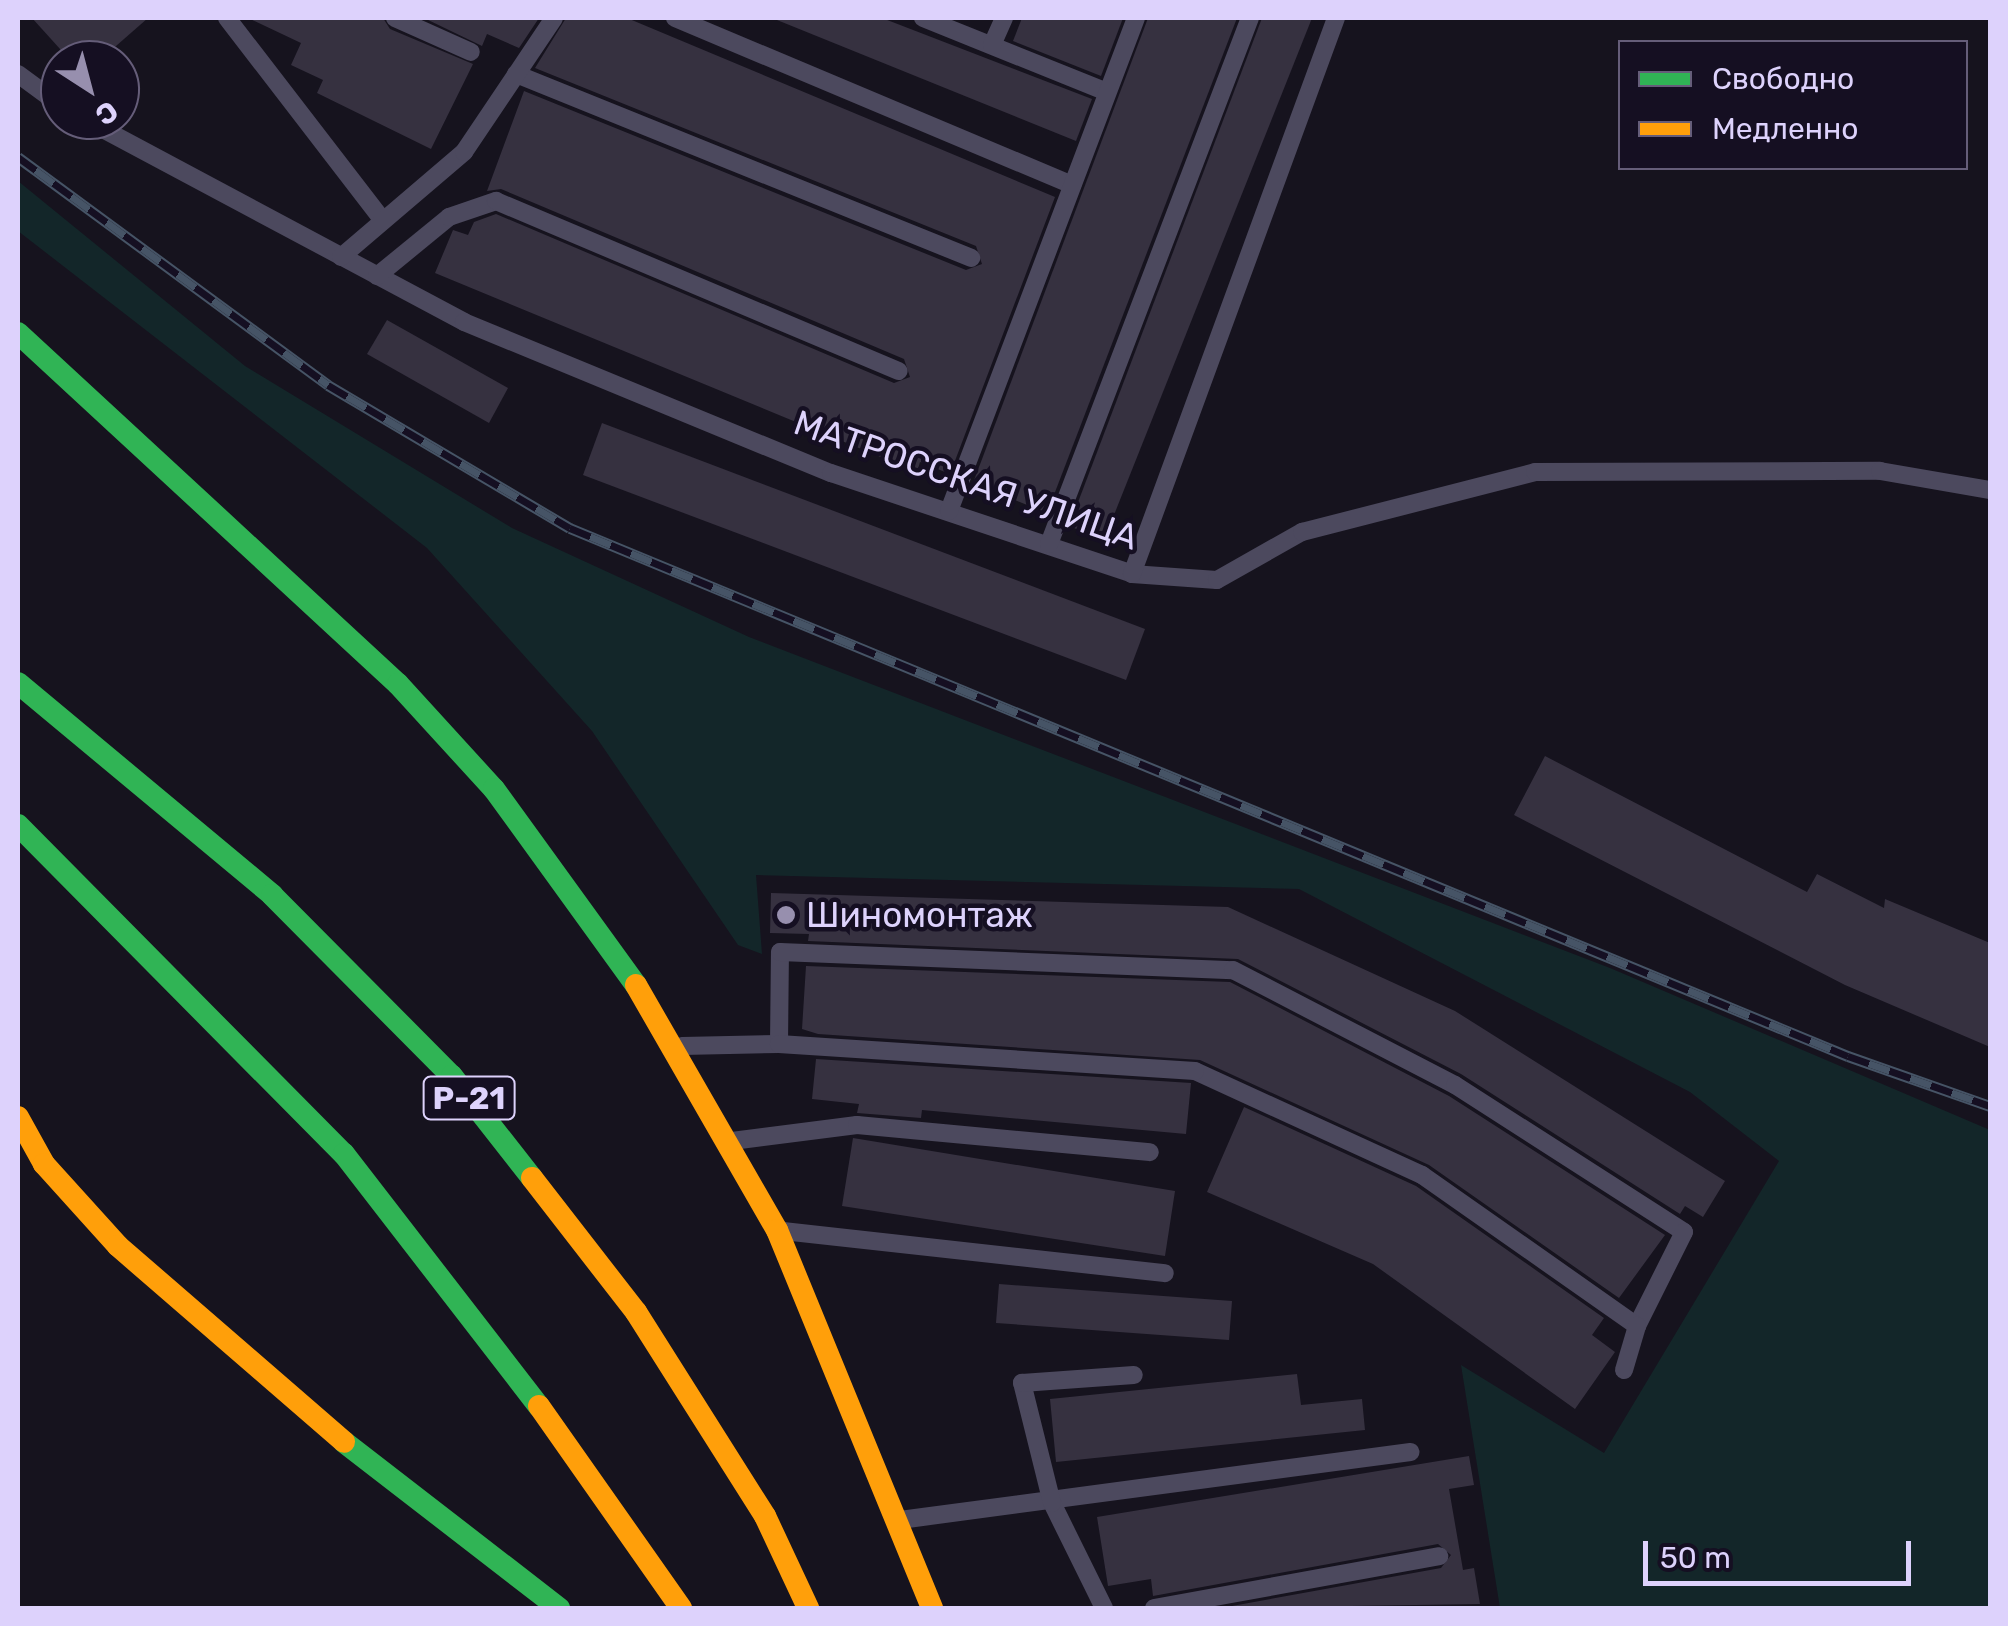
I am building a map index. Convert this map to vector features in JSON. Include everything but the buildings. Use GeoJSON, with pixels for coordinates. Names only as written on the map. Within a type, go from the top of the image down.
{"type":"FeatureCollection","features":[{"type":"Feature","properties":{"kind":"main road"},"geometry":{"type":"LineString","coordinates":[[18,333],[398,684],[494,789],[677,1046],[777,1230],[932,1608]]}},
{"type":"Feature","properties":{"kind":"main road","name":"Р-21"},"geometry":{"type":"LineString","coordinates":[[18,682],[272,894],[452,1076],[636,1312],[765,1516],[808,1608]]}},
{"type":"Feature","properties":{"kind":"main road"},"geometry":{"type":"LineString","coordinates":[[18,825],[344,1154],[615,1504],[681,1608]]}},
{"type":"Feature","properties":{"kind":"main road"},"geometry":{"type":"LineString","coordinates":[[18,1117],[44,1164],[118,1246],[295,1404],[559,1608]]}},
{"type":"Feature","properties":{"kind":"lane"},"geometry":{"type":"LineString","coordinates":[[227,18],[382,218]]}},
{"type":"Feature","properties":{"kind":"lane"},"geometry":{"type":"LineString","coordinates":[[395,18],[471,52]]}},
{"type":"Feature","properties":{"kind":"lane"},"geometry":{"type":"LineString","coordinates":[[341,257],[382,218],[464,152],[554,18]]}},
{"type":"Feature","properties":{"kind":"lane"},"geometry":{"type":"LineString","coordinates":[[675,18],[1072,184]]}},
{"type":"Feature","properties":{"kind":"lane"},"geometry":{"type":"LineString","coordinates":[[923,18],[1107,92]]}},
{"type":"Feature","properties":{"kind":"lane"},"geometry":{"type":"LineString","coordinates":[[992,45],[1004,18]]}},
{"type":"Feature","properties":{"kind":"lane"},"geometry":{"type":"LineString","coordinates":[[949,511],[1136,18]]}},
{"type":"Feature","properties":{"kind":"lane"},"geometry":{"type":"LineString","coordinates":[[1049,544],[1250,18]]}},
{"type":"Feature","properties":{"kind":"lane"},"geometry":{"type":"LineString","coordinates":[[1132,574],[1336,18]]}},
{"type":"Feature","properties":{"kind":"lane"},"geometry":{"type":"LineString","coordinates":[[18,74],[40,90]]}},
{"type":"Feature","properties":{"kind":"lane"},"geometry":{"type":"LineString","coordinates":[[516,74],[971,258]]}},
{"type":"Feature","properties":{"kind":"lane","name":"МАТРОССКАЯ УЛИЦА"},"geometry":{"type":"LineString","coordinates":[[123,140],[377,276],[537,352],[831,473],[1132,574],[1217,580],[1302,532],[1535,472],[1880,471],[1990,490]]}},
{"type":"Feature","properties":{"kind":"lane"},"geometry":{"type":"LineString","coordinates":[[377,276],[449,217],[496,202],[899,371]]}},
{"type":"Feature","properties":{"kind":"lane"},"geometry":{"type":"LineString","coordinates":[[779,1044],[780,952],[1233,970],[1455,1084],[1684,1232],[1636,1326],[1624,1370]]}},
{"type":"Feature","properties":{"kind":"lane"},"geometry":{"type":"LineString","coordinates":[[677,1046],[779,1044],[1195,1071],[1422,1175],[1636,1326]]}},
{"type":"Feature","properties":{"kind":"lane"},"geometry":{"type":"LineString","coordinates":[[727,1141],[856,1125],[1150,1152]]}},
{"type":"Feature","properties":{"kind":"lane"},"geometry":{"type":"LineString","coordinates":[[777,1230],[1165,1273]]}},
{"type":"Feature","properties":{"kind":"lane"},"geometry":{"type":"LineString","coordinates":[[1104,1608],[1052,1503],[1022,1382],[1134,1375]]}},
{"type":"Feature","properties":{"kind":"lane"},"geometry":{"type":"LineString","coordinates":[[897,1520],[1052,1503],[1410,1452]]}},
{"type":"Feature","properties":{"kind":"lane"},"geometry":{"type":"LineString","coordinates":[[1154,1608],[1439,1556]]}},
{"type":"Feature","properties":{"kind":"green space"},"geometry":{"type":"Polygon","coordinates":[[[18,181],[245,366],[512,528],[749,637],[1610,968],[1990,1130],[1990,1608],[1500,1608],[1461,1365],[1604,1453],[1779,1161],[1690,1092],[1299,889],[756,875],[762,954],[738,945],[592,731],[427,548],[18,231],[18,181]]]}},
{"type":"Feature","properties":{"kind":"railway"},"geometry":{"type":"LineString","coordinates":[[18,157],[328,385],[570,528],[1848,1056],[1990,1106]]}},
{"type":"Feature","properties":{"kind":"traffic: fast"},"geometry":{"type":"LineString","coordinates":[[18,333],[398,684],[494,789],[636,985]]}},
{"type":"Feature","properties":{"kind":"traffic: fast"},"geometry":{"type":"LineString","coordinates":[[18,683],[272,895],[452,1076],[532,1178]]}},
{"type":"Feature","properties":{"kind":"traffic: fast"},"geometry":{"type":"LineString","coordinates":[[18,825],[344,1154],[539,1406]]}},
{"type":"Feature","properties":{"kind":"traffic: fast"},"geometry":{"type":"LineString","coordinates":[[344,1442],[559,1608]]}},
{"type":"Feature","properties":{"kind":"traffic: slow"},"geometry":{"type":"LineString","coordinates":[[636,985],[777,1230],[932,1608]]}},
{"type":"Feature","properties":{"kind":"traffic: slow"},"geometry":{"type":"LineString","coordinates":[[18,1117],[44,1164],[118,1246],[344,1442]]}},
{"type":"Feature","properties":{"kind":"traffic: slow"},"geometry":{"type":"LineString","coordinates":[[532,1178],[636,1312],[765,1516],[808,1608]]}},
{"type":"Feature","properties":{"kind":"traffic: slow"},"geometry":{"type":"LineString","coordinates":[[539,1406],[681,1608]]}},
{"type":"Feature","properties":{"kind":"place","name":"Шиномонтаж"},"geometry":{"type":"Point","coordinates":[786,915]}}]}
